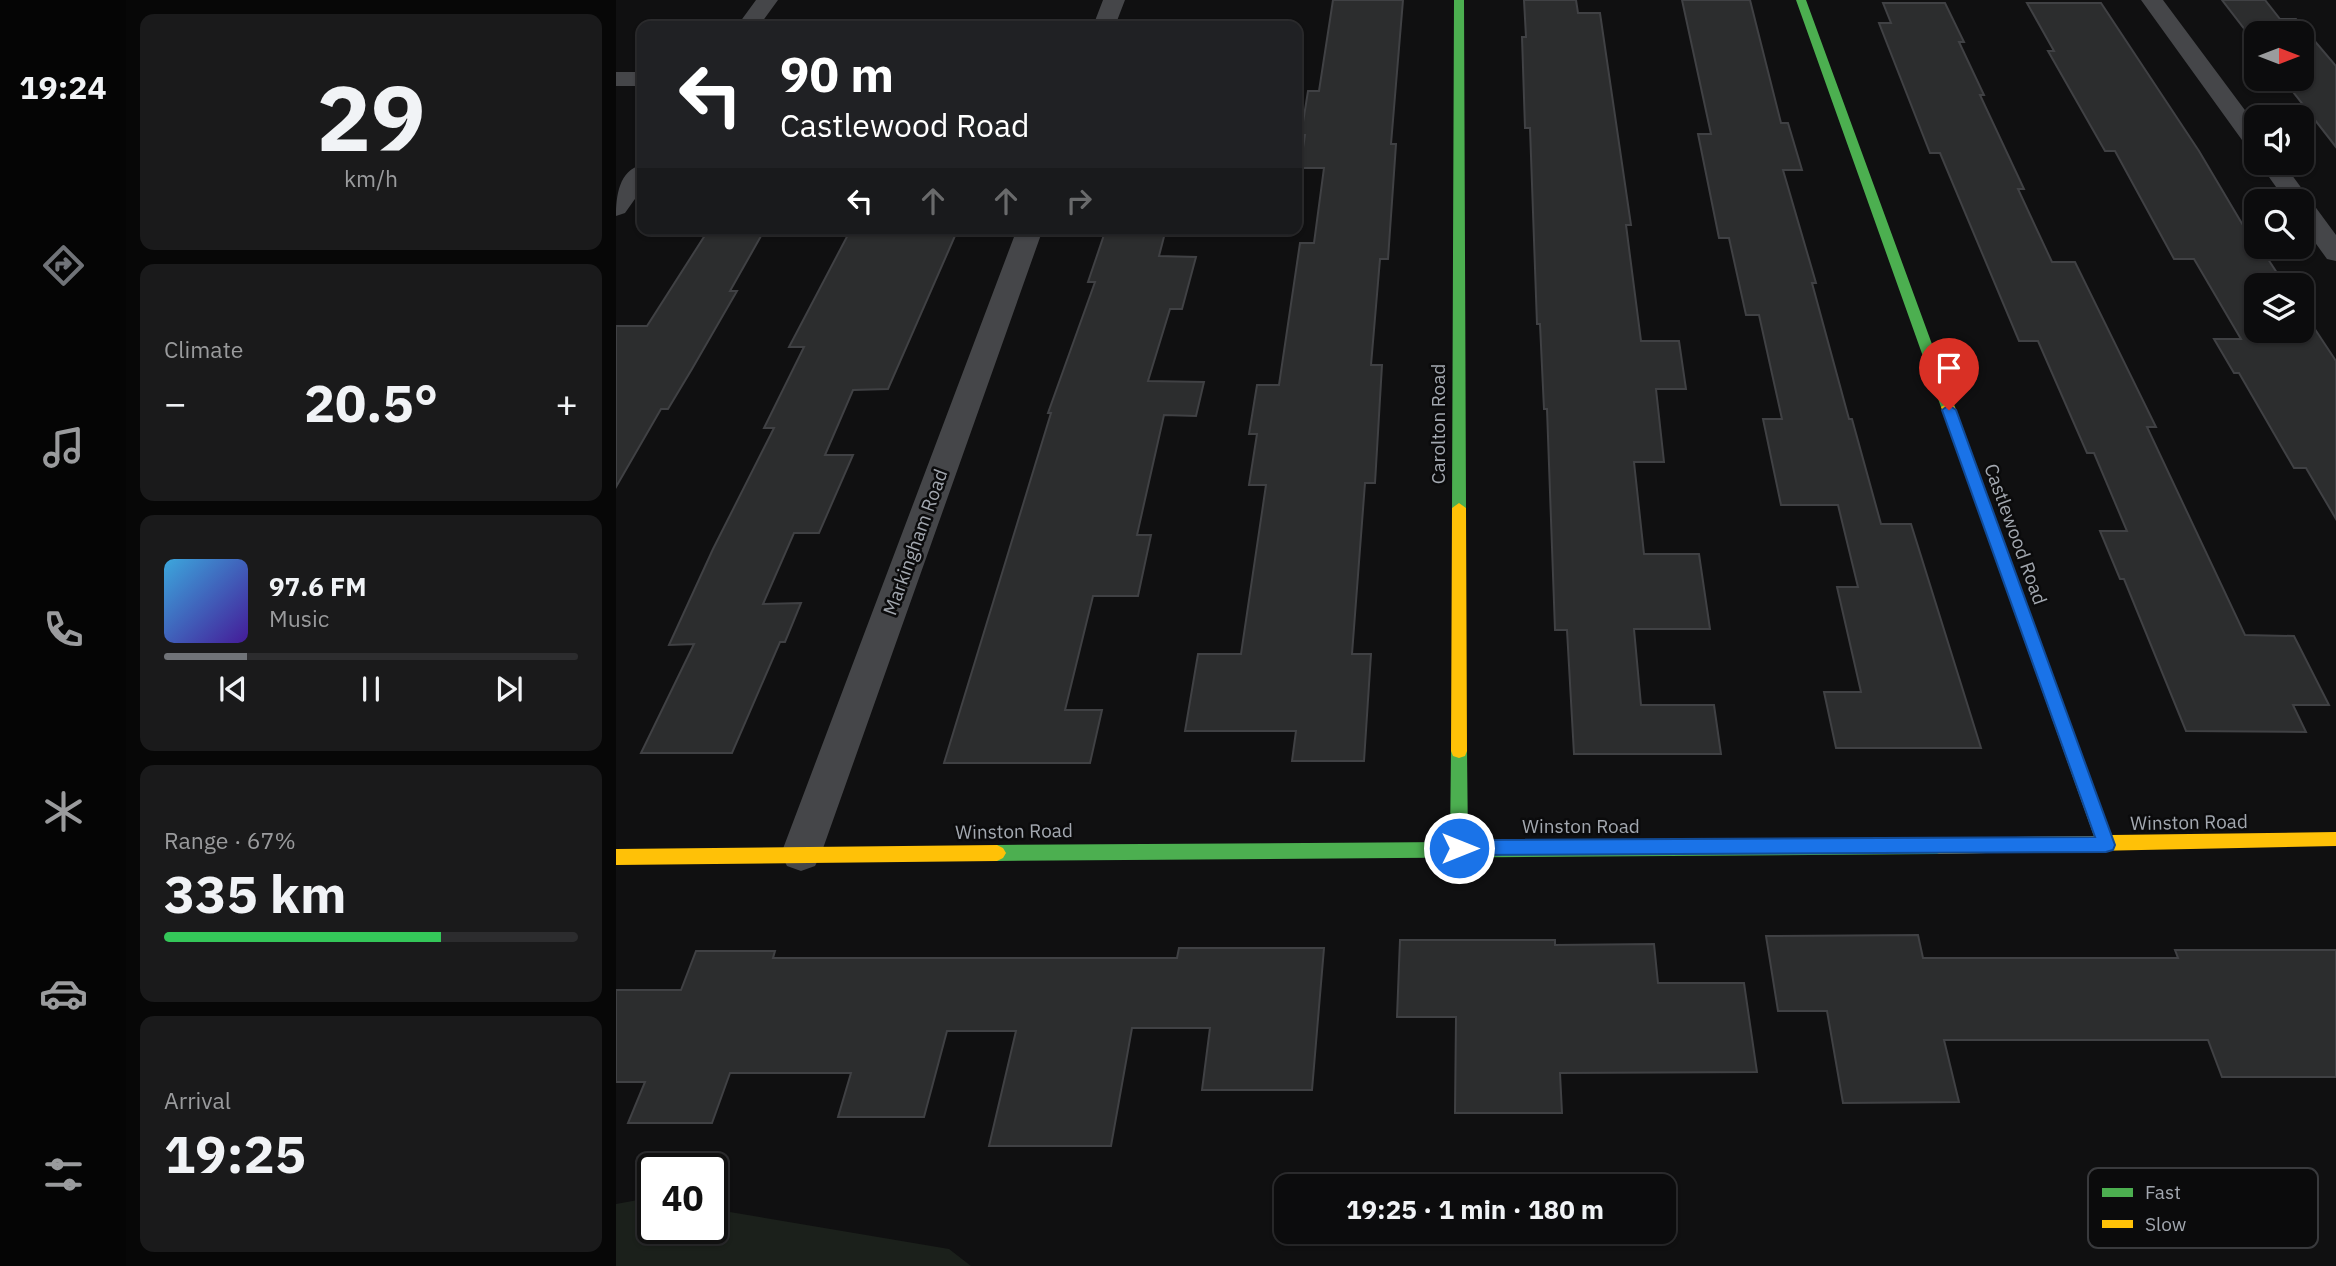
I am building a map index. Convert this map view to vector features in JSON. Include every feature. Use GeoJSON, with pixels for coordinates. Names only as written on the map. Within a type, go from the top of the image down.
{"type":"FeatureCollection","features":[{"type":"Feature","properties":{"kind":"street"},"geometry":{"type":"LineString","coordinates":[[752,21],[767,0]]}},
{"type":"Feature","properties":{"kind":"street"},"geometry":{"type":"LineString","coordinates":[[1106,21],[1114,0]]}},
{"type":"Feature","properties":{"kind":"street","name":"Carolton Road"},"geometry":{"type":"LineString","coordinates":[[1459,0],[1459,848]]}},
{"type":"Feature","properties":{"kind":"street","name":"Castlewood Road"},"geometry":{"type":"LineString","coordinates":[[1801,0],[2106,845]]}},
{"type":"Feature","properties":{"kind":"street"},"geometry":{"type":"LineString","coordinates":[[2152,0],[2244,126]]}},
{"type":"Feature","properties":{"kind":"street"},"geometry":{"type":"LineString","coordinates":[[616,79],[637,79]]}},
{"type":"Feature","properties":{"kind":"street"},"geometry":{"type":"LineString","coordinates":[[616,208],[637,179]]}},
{"type":"Feature","properties":{"kind":"street"},"geometry":{"type":"LineString","coordinates":[[2314,222],[2336,253]]}},
{"type":"Feature","properties":{"kind":"street","name":"Markingham Road"},"geometry":{"type":"LineString","coordinates":[[800,855],[1028,235]]}},
{"type":"Feature","properties":{"kind":"street","name":"Winston Road"},"geometry":{"type":"LineString","coordinates":[[616,857],[1459,848],[2106,845],[2336,839]]}},
{"type":"Feature","properties":{"kind":"shaded area"},"geometry":{"type":"Polygon","coordinates":[[[637,1200],[637,1244],[728,1244],[728,1212],[949,1249],[971,1266],[616,1266],[616,1204],[637,1200]]]}},
{"type":"Feature","properties":{"kind":"building"},"geometry":{"type":"Polygon","coordinates":[[[1333,0],[1403,0],[1391,144],[1396,144],[1388,259],[1380,259],[1371,365],[1382,365],[1375,483],[1365,483],[1352,654],[1371,654],[1364,761],[1292,761],[1296,731],[1185,731],[1198,654],[1241,654],[1266,485],[1249,485],[1257,434],[1249,434],[1257,385],[1279,385],[1300,243],[1314,243],[1324,168],[1302,168],[1305,135],[1302,135],[1302,129],[1308,91],[1319,91],[1333,0]]]}},
{"type":"Feature","properties":{"kind":"building"},"geometry":{"type":"Polygon","coordinates":[[[1524,0],[1576,0],[1578,13],[1600,13],[1631,225],[1626,225],[1641,341],[1679,341],[1686,389],[1656,389],[1664,462],[1634,462],[1644,554],[1699,554],[1710,629],[1634,629],[1641,705],[1714,705],[1721,754],[1574,754],[1567,630],[1555,630],[1547,409],[1544,409],[1540,324],[1537,324],[1530,128],[1525,128],[1522,37],[1526,37],[1524,0]]]}},
{"type":"Feature","properties":{"kind":"building"},"geometry":{"type":"Polygon","coordinates":[[[1682,0],[1750,0],[1781,123],[1788,123],[1802,170],[1783,170],[1816,283],[1812,283],[1849,419],[1852,419],[1881,524],[1911,524],[1981,748],[1836,748],[1824,692],[1861,692],[1837,587],[1858,587],[1838,505],[1781,505],[1763,419],[1782,419],[1759,315],[1746,315],[1729,238],[1719,238],[1698,134],[1711,134],[1682,0]]]}},
{"type":"Feature","properties":{"kind":"building"},"geometry":{"type":"Polygon","coordinates":[[[2222,0],[2265,0],[2280,19],[2298,21],[2244,21],[2244,28],[2222,0]]]}},
{"type":"Feature","properties":{"kind":"building"},"geometry":{"type":"Polygon","coordinates":[[[1883,3],[1945,3],[1964,42],[1959,42],[1984,95],[1980,95],[2024,189],[2018,189],[2052,262],[2075,262],[2156,427],[2147,427],[2245,635],[2294,636],[2329,705],[2293,705],[2306,732],[2186,731],[2124,579],[2120,579],[2100,531],[2127,531],[2094,453],[2087,453],[2038,341],[2019,341],[1940,153],[1930,153],[1879,23],[1891,23],[1883,3]]]}},
{"type":"Feature","properties":{"kind":"building"},"geometry":{"type":"Polygon","coordinates":[[[2027,3],[2101,3],[2199,151],[2244,227],[2244,259],[2268,259],[2277,273],[2244,273],[2244,343],[2314,343],[2314,328],[2336,361],[2336,519],[2306,468],[2294,468],[2239,373],[2234,373],[2214,339],[2241,339],[2194,259],[2174,259],[2115,151],[2105,151],[2048,51],[2054,51],[2027,3]]]}},
{"type":"Feature","properties":{"kind":"building"},"geometry":{"type":"Polygon","coordinates":[[[2314,40],[2336,66],[2336,147],[2314,119],[2314,105],[2303,105],[2292,91],[2314,91],[2314,40]]]}},
{"type":"Feature","properties":{"kind":"building"},"geometry":{"type":"Polygon","coordinates":[[[705,235],[762,235],[730,291],[737,291],[692,369],[668,409],[661,409],[616,487],[616,326],[647,326],[705,235]]]}},
{"type":"Feature","properties":{"kind":"building"},"geometry":{"type":"Polygon","coordinates":[[[848,235],[955,235],[888,389],[853,390],[825,455],[853,455],[819,533],[794,533],[763,604],[801,603],[785,642],[780,642],[732,753],[641,753],[694,644],[669,645],[713,549],[774,428],[764,428],[804,347],[789,347],[848,235]]]}},
{"type":"Feature","properties":{"kind":"building"},"geometry":{"type":"Polygon","coordinates":[[[1104,235],[1164,235],[1159,256],[1196,257],[1182,309],[1170,309],[1148,381],[1204,382],[1196,416],[1164,415],[1137,535],[1151,535],[1138,596],[1093,596],[1065,710],[1102,710],[1090,763],[944,763],[1051,413],[1048,413],[1095,282],[1088,282],[1104,235]]]}},
{"type":"Feature","properties":{"kind":"building"},"geometry":{"type":"Polygon","coordinates":[[[1918,935],[1923,958],[2178,958],[2175,950],[2336,950],[2336,1077],[2222,1077],[2208,1040],[1944,1040],[1959,1102],[1843,1103],[1827,1011],[1778,1011],[1766,936],[1918,935]]]}},
{"type":"Feature","properties":{"kind":"building"},"geometry":{"type":"Polygon","coordinates":[[[1400,940],[1555,940],[1555,945],[1654,944],[1658,983],[1744,983],[1757,1072],[1560,1073],[1562,1113],[1455,1113],[1456,1017],[1397,1017],[1400,940]]]}},
{"type":"Feature","properties":{"kind":"building"},"geometry":{"type":"Polygon","coordinates":[[[1179,948],[1324,948],[1312,1090],[1202,1090],[1210,1028],[1132,1028],[1111,1146],[989,1146],[1016,1031],[947,1031],[924,1117],[838,1117],[851,1073],[730,1073],[712,1123],[628,1123],[645,1082],[616,1082],[616,990],[681,990],[696,951],[775,951],[773,958],[1177,958],[1179,948]]]}},
{"type":"Feature","properties":{"kind":"traffic: fast"},"geometry":{"type":"LineString","coordinates":[[1459,0],[1459,508]]}},
{"type":"Feature","properties":{"kind":"traffic: fast"},"geometry":{"type":"LineString","coordinates":[[1801,0],[1948,407]]}},
{"type":"Feature","properties":{"kind":"traffic: fast"},"geometry":{"type":"LineString","coordinates":[[1459,751],[1459,848]]}},
{"type":"Feature","properties":{"kind":"traffic: fast"},"geometry":{"type":"LineString","coordinates":[[997,853],[1939,846]]}},
{"type":"Feature","properties":{"kind":"traffic: slow"},"geometry":{"type":"LineString","coordinates":[[1948,407],[2106,845]]}},
{"type":"Feature","properties":{"kind":"traffic: slow"},"geometry":{"type":"LineString","coordinates":[[1459,508],[1459,751]]}},
{"type":"Feature","properties":{"kind":"traffic: slow"},"geometry":{"type":"LineString","coordinates":[[1939,846],[2336,839]]}},
{"type":"Feature","properties":{"kind":"traffic: slow"},"geometry":{"type":"LineString","coordinates":[[616,857],[997,853]]}},
{"type":"Feature","properties":{"kind":"route"},"geometry":{"type":"LineString","coordinates":[[1459,848],[2106,845],[1949,410]]}}]}
